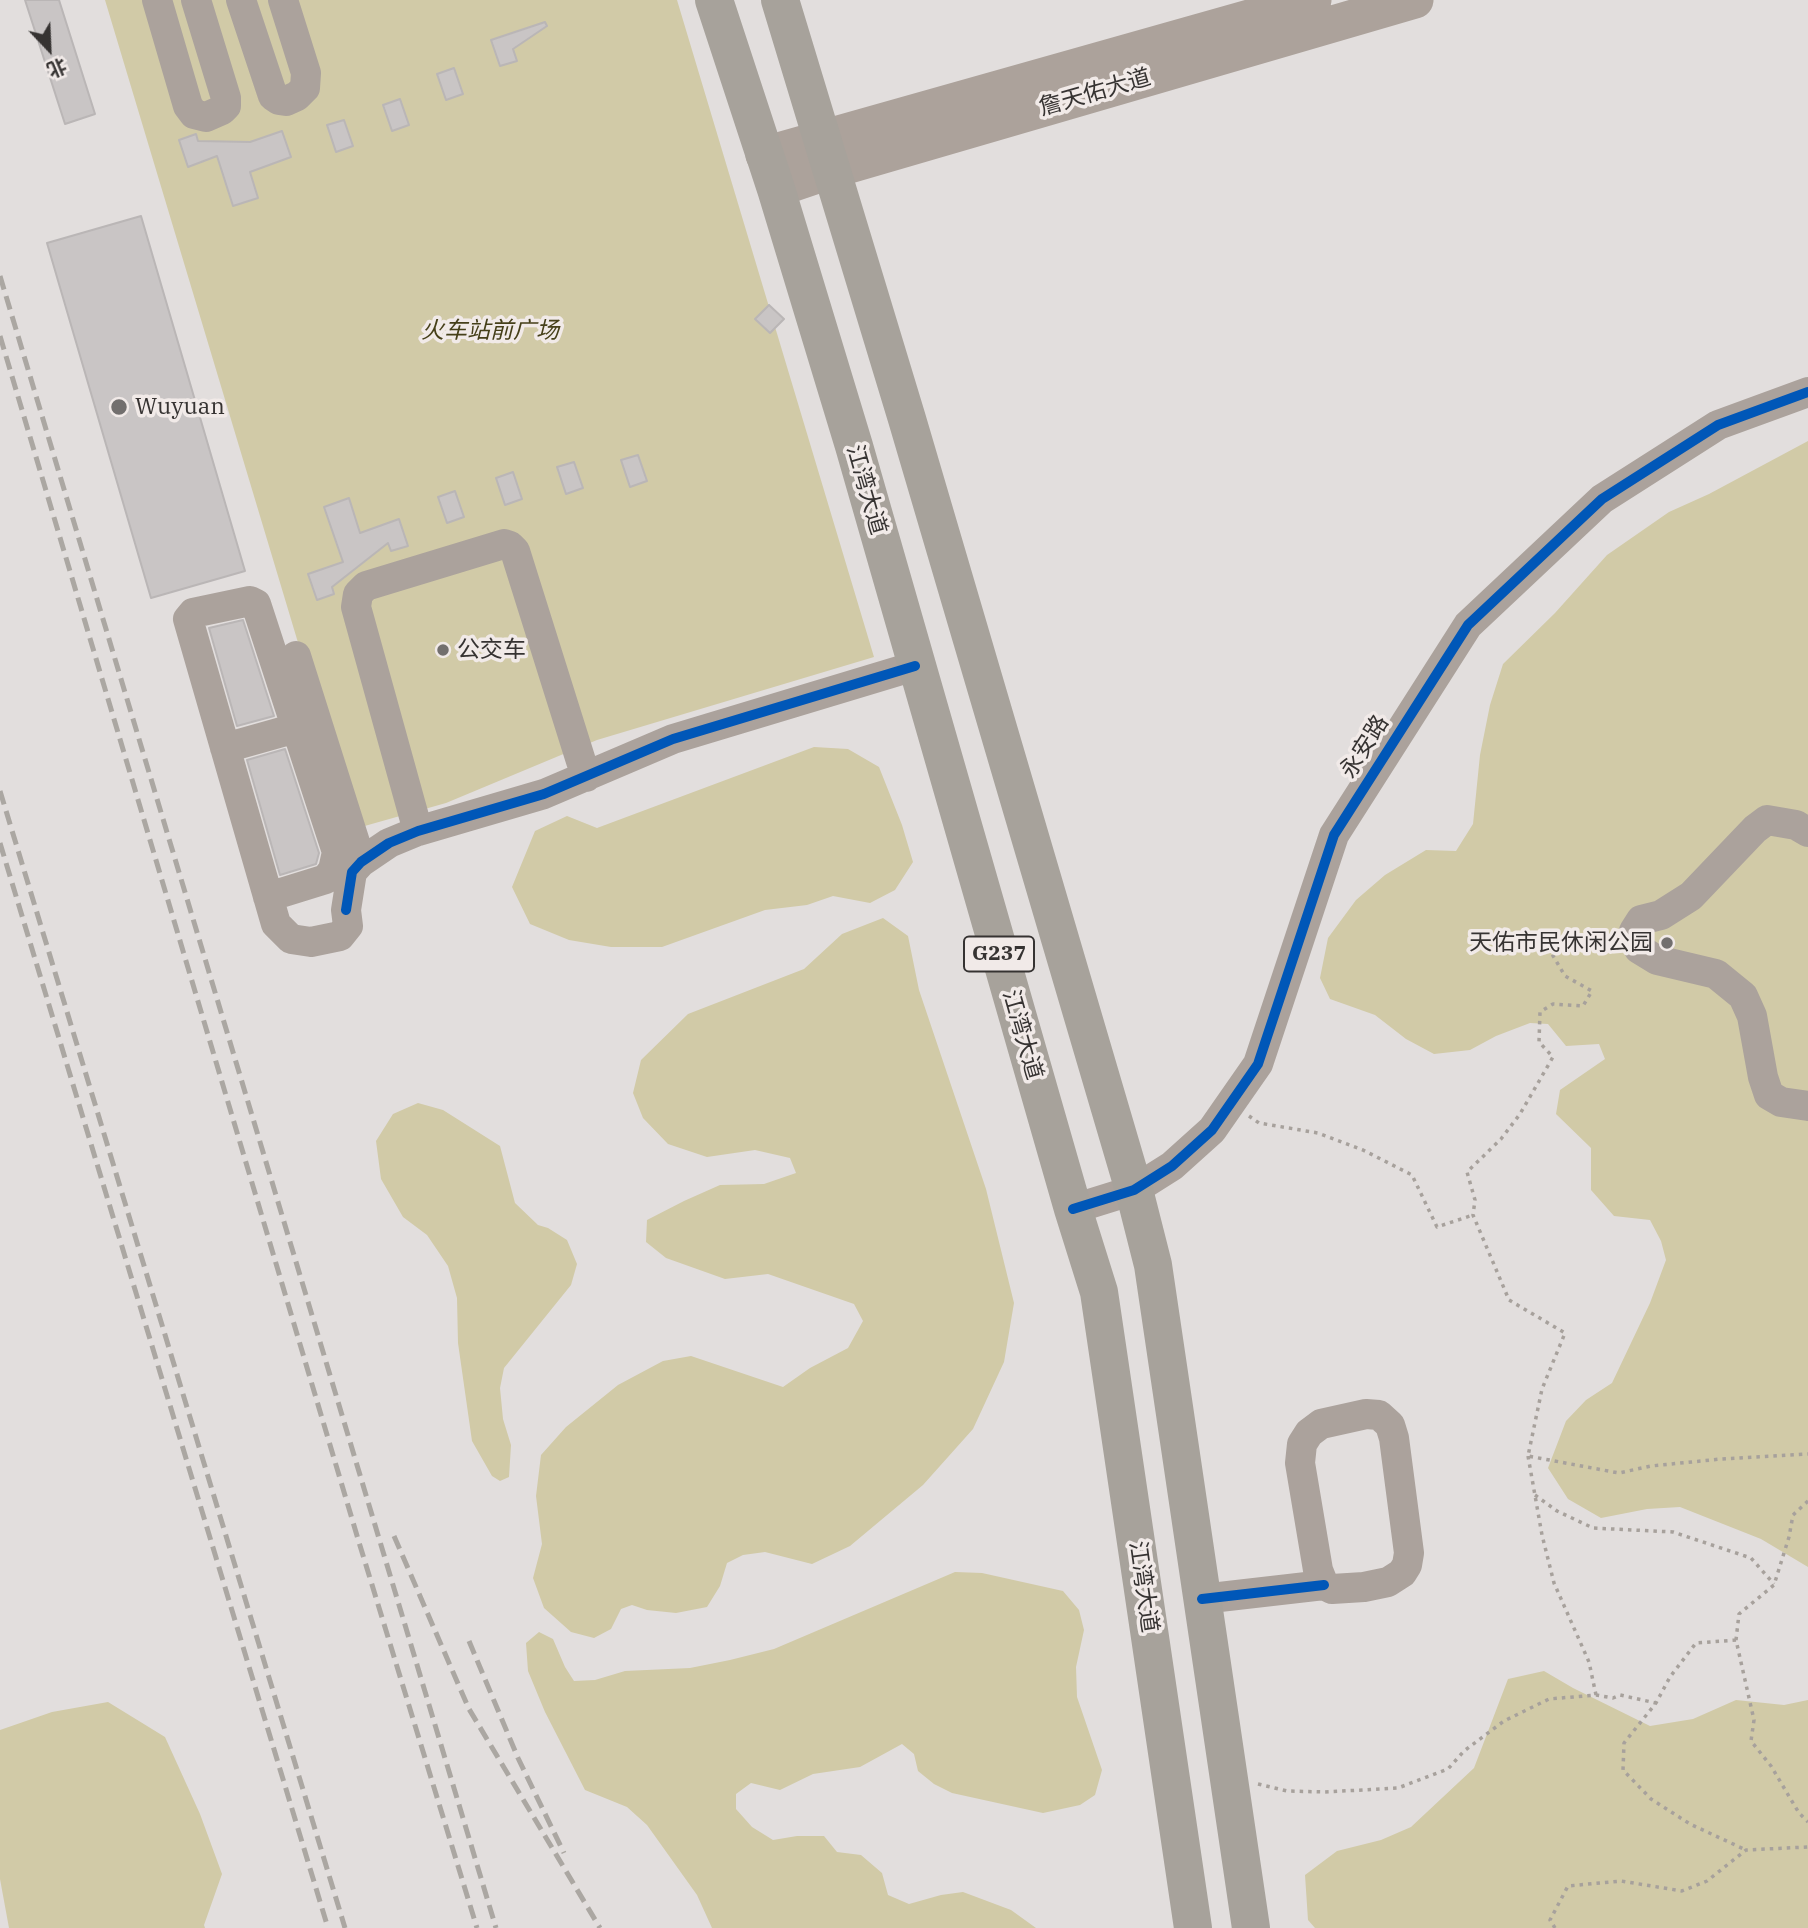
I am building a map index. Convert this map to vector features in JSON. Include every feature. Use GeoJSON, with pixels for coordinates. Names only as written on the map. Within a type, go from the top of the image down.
{"type":"FeatureCollection","features":[{"type":"Feature","properties":{"kind":"highway","name":"江湾大道"},"geometry":{"type":"LineString","coordinates":[[714,0],[854,446],[915,666],[1099,1292],[1193,1928]]}},
{"type":"Feature","properties":{"kind":"highway","name":"G237"},"geometry":{"type":"LineString","coordinates":[[780,0],[1134,1190],[1153,1265],[1251,1928]]}},
{"type":"Feature","properties":{"kind":"main road","name":"詹天佑大道"},"geometry":{"type":"LineString","coordinates":[[770,172],[1313,0]]}},
{"type":"Feature","properties":{"kind":"main road","name":"詹天佑大道"},"geometry":{"type":"LineString","coordinates":[[827,154],[1415,0]]}},
{"type":"Feature","properties":{"kind":"street"},"geometry":{"type":"LineString","coordinates":[[157,0],[188,106],[194,114],[206,117],[222,110],[226,106],[226,98],[196,0]]}},
{"type":"Feature","properties":{"kind":"street"},"geometry":{"type":"LineString","coordinates":[[241,0],[273,96],[286,101],[297,96],[304,88],[306,74],[283,0]]}},
{"type":"Feature","properties":{"kind":"street","name":"永安路"},"geometry":{"type":"LineString","coordinates":[[1073,1209],[1134,1190],[1172,1166],[1212,1130],[1258,1064],[1334,835],[1468,625],[1602,499],[1718,425],[1808,392]]}},
{"type":"Feature","properties":{"kind":"street"},"geometry":{"type":"LineString","coordinates":[[418,831],[356,607],[358,594],[366,586],[504,544],[510,546],[515,551],[586,777]]}},
{"type":"Feature","properties":{"kind":"street"},"geometry":{"type":"LineString","coordinates":[[268,897],[326,879],[333,870],[337,852],[256,604],[250,601],[194,613],[188,619],[225,748],[268,897],[276,924],[291,939],[311,942],[340,936],[348,926],[346,911],[352,872],[361,862],[389,843],[418,831],[544,794],[673,739],[915,666]]}},
{"type":"Feature","properties":{"kind":"street"},"geometry":{"type":"LineString","coordinates":[[296,656],[361,862]]}},
{"type":"Feature","properties":{"kind":"street"},"geometry":{"type":"LineString","coordinates":[[225,748],[296,727]]}},
{"type":"Feature","properties":{"kind":"street"},"geometry":{"type":"LineString","coordinates":[[1808,832],[1796,825],[1768,820],[1755,828],[1691,896],[1661,915],[1641,920],[1634,931],[1639,949],[1657,960],[1716,974],[1743,996],[1752,1016],[1769,1095],[1781,1102],[1808,1106]]}},
{"type":"Feature","properties":{"kind":"street"},"geometry":{"type":"LineString","coordinates":[[1202,1599],[1324,1585],[1332,1589],[1364,1587],[1388,1582],[1402,1573],[1409,1553],[1394,1438],[1390,1425],[1379,1415],[1366,1414],[1321,1424],[1309,1433],[1302,1444],[1303,1476],[1318,1570],[1324,1585]]}},
{"type":"Feature","properties":{"kind":"path"},"geometry":{"type":"LineString","coordinates":[[1596,1695],[1589,1662],[1554,1583],[1528,1456],[1542,1389],[1564,1333],[1509,1300],[1473,1215],[1475,1200],[1467,1172],[1501,1139],[1520,1114],[1553,1056],[1539,1042],[1540,1012],[1553,1004],[1583,1006],[1592,991],[1566,976],[1552,954],[1563,941],[1634,931]]}},
{"type":"Feature","properties":{"kind":"path"},"geometry":{"type":"LineString","coordinates":[[1231,1103],[1259,1123],[1318,1133],[1363,1150],[1412,1175],[1437,1227],[1473,1215]]}},
{"type":"Feature","properties":{"kind":"path"},"geometry":{"type":"LineString","coordinates":[[1528,1456],[1619,1473],[1651,1466],[1709,1460],[1808,1454]]}},
{"type":"Feature","properties":{"kind":"path"},"geometry":{"type":"LineString","coordinates":[[1535,1495],[1557,1511],[1593,1528],[1673,1532],[1751,1558],[1774,1585]]}},
{"type":"Feature","properties":{"kind":"path"},"geometry":{"type":"LineString","coordinates":[[1808,1501],[1793,1514],[1774,1585],[1739,1614],[1736,1640],[1754,1720],[1751,1741],[1772,1766],[1799,1813],[1808,1822]]}},
{"type":"Feature","properties":{"kind":"path"},"geometry":{"type":"LineString","coordinates":[[1736,1640],[1696,1643],[1670,1677],[1656,1703],[1624,1743],[1623,1770],[1651,1799],[1690,1824],[1746,1850],[1808,1847]]}},
{"type":"Feature","properties":{"kind":"path"},"geometry":{"type":"LineString","coordinates":[[1228,1777],[1287,1791],[1398,1788],[1448,1769],[1464,1751],[1504,1721],[1549,1699],[1596,1695],[1613,1698],[1620,1695],[1656,1703]]}},
{"type":"Feature","properties":{"kind":"path"},"geometry":{"type":"LineString","coordinates":[[1555,1928],[1550,1920],[1568,1886],[1621,1881],[1682,1891],[1707,1881],[1746,1850]]}},
{"type":"Feature","properties":{"kind":"green space","name":"火车站前广场"},"geometry":{"type":"Polygon","coordinates":[[[105,0],[677,0],[874,657],[597,740],[446,803],[354,829],[105,0]]]}},
{"type":"Feature","properties":{"kind":"green space"},"geometry":{"type":"Polygon","coordinates":[[[1808,441],[1808,1567],[1761,1539],[1680,1507],[1647,1509],[1601,1518],[1568,1499],[1548,1468],[1566,1421],[1586,1400],[1612,1383],[1650,1303],[1666,1260],[1661,1241],[1650,1220],[1614,1216],[1591,1190],[1591,1148],[1556,1114],[1560,1090],[1605,1059],[1599,1044],[1566,1046],[1548,1024],[1530,1023],[1470,1050],[1434,1054],[1406,1039],[1375,1015],[1330,999],[1320,978],[1328,938],[1356,900],[1385,875],[1426,850],[1456,851],[1473,824],[1480,755],[1490,705],[1503,664],[1555,613],[1607,555],[1669,512],[1709,494],[1808,441]]]}},
{"type":"Feature","properties":{"kind":"green space"},"geometry":{"type":"Polygon","coordinates":[[[814,747],[848,749],[879,767],[902,825],[913,862],[895,890],[870,903],[833,896],[807,905],[765,910],[662,947],[611,947],[569,940],[530,924],[512,887],[535,831],[567,816],[597,828],[814,747]]]}},
{"type":"Feature","properties":{"kind":"green space"},"geometry":{"type":"Polygon","coordinates":[[[883,918],[908,936],[919,990],[986,1189],[1014,1303],[1004,1362],[973,1429],[923,1485],[850,1546],[812,1564],[765,1552],[743,1555],[727,1563],[720,1586],[707,1607],[676,1613],[647,1610],[632,1605],[621,1609],[611,1629],[594,1638],[571,1632],[544,1608],[533,1578],[542,1544],[536,1496],[541,1455],[566,1427],[618,1385],[663,1361],[691,1356],[783,1387],[810,1368],[848,1348],[863,1321],[854,1304],[768,1274],[725,1279],[666,1258],[646,1242],[647,1220],[684,1201],[720,1185],[764,1184],[796,1173],[790,1158],[755,1150],[707,1157],[668,1144],[643,1118],[633,1093],[641,1060],[688,1014],[804,969],[842,934],[883,918]]]}},
{"type":"Feature","properties":{"kind":"green space"},"geometry":{"type":"Polygon","coordinates":[[[418,1103],[443,1110],[500,1146],[515,1203],[538,1225],[567,1240],[577,1264],[571,1285],[504,1368],[500,1388],[503,1419],[511,1445],[509,1477],[500,1481],[492,1476],[472,1441],[458,1343],[457,1298],[448,1266],[427,1235],[403,1217],[381,1179],[376,1141],[393,1114],[418,1103]]]}},
{"type":"Feature","properties":{"kind":"green space"},"geometry":{"type":"Polygon","coordinates":[[[955,1572],[982,1573],[1063,1591],[1079,1610],[1084,1630],[1076,1667],[1077,1697],[1102,1770],[1095,1795],[1080,1805],[1043,1813],[952,1793],[934,1784],[918,1771],[914,1754],[902,1744],[860,1767],[813,1774],[780,1790],[751,1783],[736,1794],[736,1809],[752,1827],[773,1840],[797,1836],[824,1836],[837,1852],[861,1855],[882,1873],[888,1895],[909,1904],[963,1892],[1011,1910],[1036,1928],[712,1928],[697,1895],[647,1825],[627,1807],[585,1790],[545,1712],[528,1671],[526,1643],[539,1632],[553,1639],[574,1681],[595,1680],[625,1671],[690,1668],[774,1649],[955,1572]]]}},
{"type":"Feature","properties":{"kind":"green space"},"geometry":{"type":"Polygon","coordinates":[[[1544,1671],[1650,1726],[1693,1719],[1736,1700],[1784,1705],[1808,1700],[1808,1928],[1315,1928],[1308,1920],[1305,1875],[1337,1851],[1381,1840],[1411,1827],[1474,1768],[1508,1679],[1544,1671]]]}},
{"type":"Feature","properties":{"kind":"green space"},"geometry":{"type":"Polygon","coordinates":[[[108,1702],[165,1737],[200,1814],[222,1874],[205,1928],[9,1928],[0,1879],[0,1730],[52,1712],[108,1702]]]}},
{"type":"Feature","properties":{"kind":"building"},"geometry":{"type":"Polygon","coordinates":[[[25,0],[59,0],[95,114],[65,124],[25,0]]]}},
{"type":"Feature","properties":{"kind":"building"},"geometry":{"type":"Polygon","coordinates":[[[545,22],[547,26],[513,49],[517,61],[500,66],[491,40],[545,22]]]}},
{"type":"Feature","properties":{"kind":"building"},"geometry":{"type":"Polygon","coordinates":[[[454,68],[463,94],[446,100],[437,74],[454,68]]]}},
{"type":"Feature","properties":{"kind":"building"},"geometry":{"type":"Polygon","coordinates":[[[400,99],[409,125],[392,131],[383,105],[400,99]]]}},
{"type":"Feature","properties":{"kind":"building"},"geometry":{"type":"Polygon","coordinates":[[[344,120],[353,146],[336,152],[327,125],[344,120]]]}},
{"type":"Feature","properties":{"kind":"building"},"geometry":{"type":"Polygon","coordinates":[[[282,131],[291,157],[250,172],[258,198],[233,206],[217,156],[188,167],[179,140],[196,134],[198,141],[250,142],[282,131]]]}},
{"type":"Feature","properties":{"kind":"building"},"geometry":{"type":"Polygon","coordinates":[[[141,216],[245,571],[151,598],[47,243],[141,216]]]}},
{"type":"Feature","properties":{"kind":"building"},"geometry":{"type":"Polygon","coordinates":[[[769,305],[784,319],[770,333],[755,319],[769,305]]]}},
{"type":"Feature","properties":{"kind":"building"},"geometry":{"type":"Polygon","coordinates":[[[638,455],[647,481],[630,487],[621,460],[638,455]]]}},
{"type":"Feature","properties":{"kind":"building"},"geometry":{"type":"Polygon","coordinates":[[[574,462],[583,488],[566,494],[557,467],[574,462]]]}},
{"type":"Feature","properties":{"kind":"building"},"geometry":{"type":"Polygon","coordinates":[[[513,472],[522,499],[505,505],[496,478],[513,472]]]}},
{"type":"Feature","properties":{"kind":"building"},"geometry":{"type":"Polygon","coordinates":[[[455,491],[464,517],[447,523],[438,497],[455,491]]]}},
{"type":"Feature","properties":{"kind":"building"},"geometry":{"type":"Polygon","coordinates":[[[349,498],[360,533],[399,519],[408,546],[391,551],[388,543],[332,587],[334,594],[317,600],[308,574],[343,562],[324,507],[349,498]]]}},
{"type":"Feature","properties":{"kind":"building"},"geometry":{"type":"Polygon","coordinates":[[[243,620],[274,716],[237,726],[209,628],[243,620]]]}},
{"type":"Feature","properties":{"kind":"building"},"geometry":{"type":"Polygon","coordinates":[[[285,749],[319,853],[316,864],[280,875],[247,760],[285,749]]]}},
{"type":"Feature","properties":{"kind":"railway"},"geometry":{"type":"LineString","coordinates":[[0,276],[496,1928]]}},
{"type":"Feature","properties":{"kind":"railway"},"geometry":{"type":"LineString","coordinates":[[0,336],[358,1539],[477,1928]]}},
{"type":"Feature","properties":{"kind":"railway"},"geometry":{"type":"LineString","coordinates":[[0,791],[345,1928]]}},
{"type":"Feature","properties":{"kind":"railway"},"geometry":{"type":"LineString","coordinates":[[0,843],[328,1928]]}},
{"type":"Feature","properties":{"kind":"railway"},"geometry":{"type":"LineString","coordinates":[[394,1536],[469,1709],[600,1928]]}},
{"type":"Feature","properties":{"kind":"railway"},"geometry":{"type":"LineString","coordinates":[[469,1641],[518,1758],[564,1853]]}},
{"type":"Feature","properties":{"kind":"cycle path"},"geometry":{"type":"LineString","coordinates":[[1073,1209],[1134,1190],[1172,1166],[1212,1130],[1258,1064],[1334,835],[1468,625],[1602,499],[1718,425],[1808,392]]}},
{"type":"Feature","properties":{"kind":"cycle path"},"geometry":{"type":"LineString","coordinates":[[346,910],[352,872],[361,862],[389,843],[418,831],[544,794],[673,739],[915,666]]}},
{"type":"Feature","properties":{"kind":"cycle path"},"geometry":{"type":"LineString","coordinates":[[1202,1599],[1324,1585]]}},
{"type":"Feature","properties":{"kind":"place","name":"Wuyuan"},"geometry":{"type":"Point","coordinates":[119,407]}},
{"type":"Feature","properties":{"kind":"place","name":"公交车"},"geometry":{"type":"Point","coordinates":[443,650]}},
{"type":"Feature","properties":{"kind":"place","name":"天佑市民休闲公园"},"geometry":{"type":"Point","coordinates":[1667,943]}}]}
